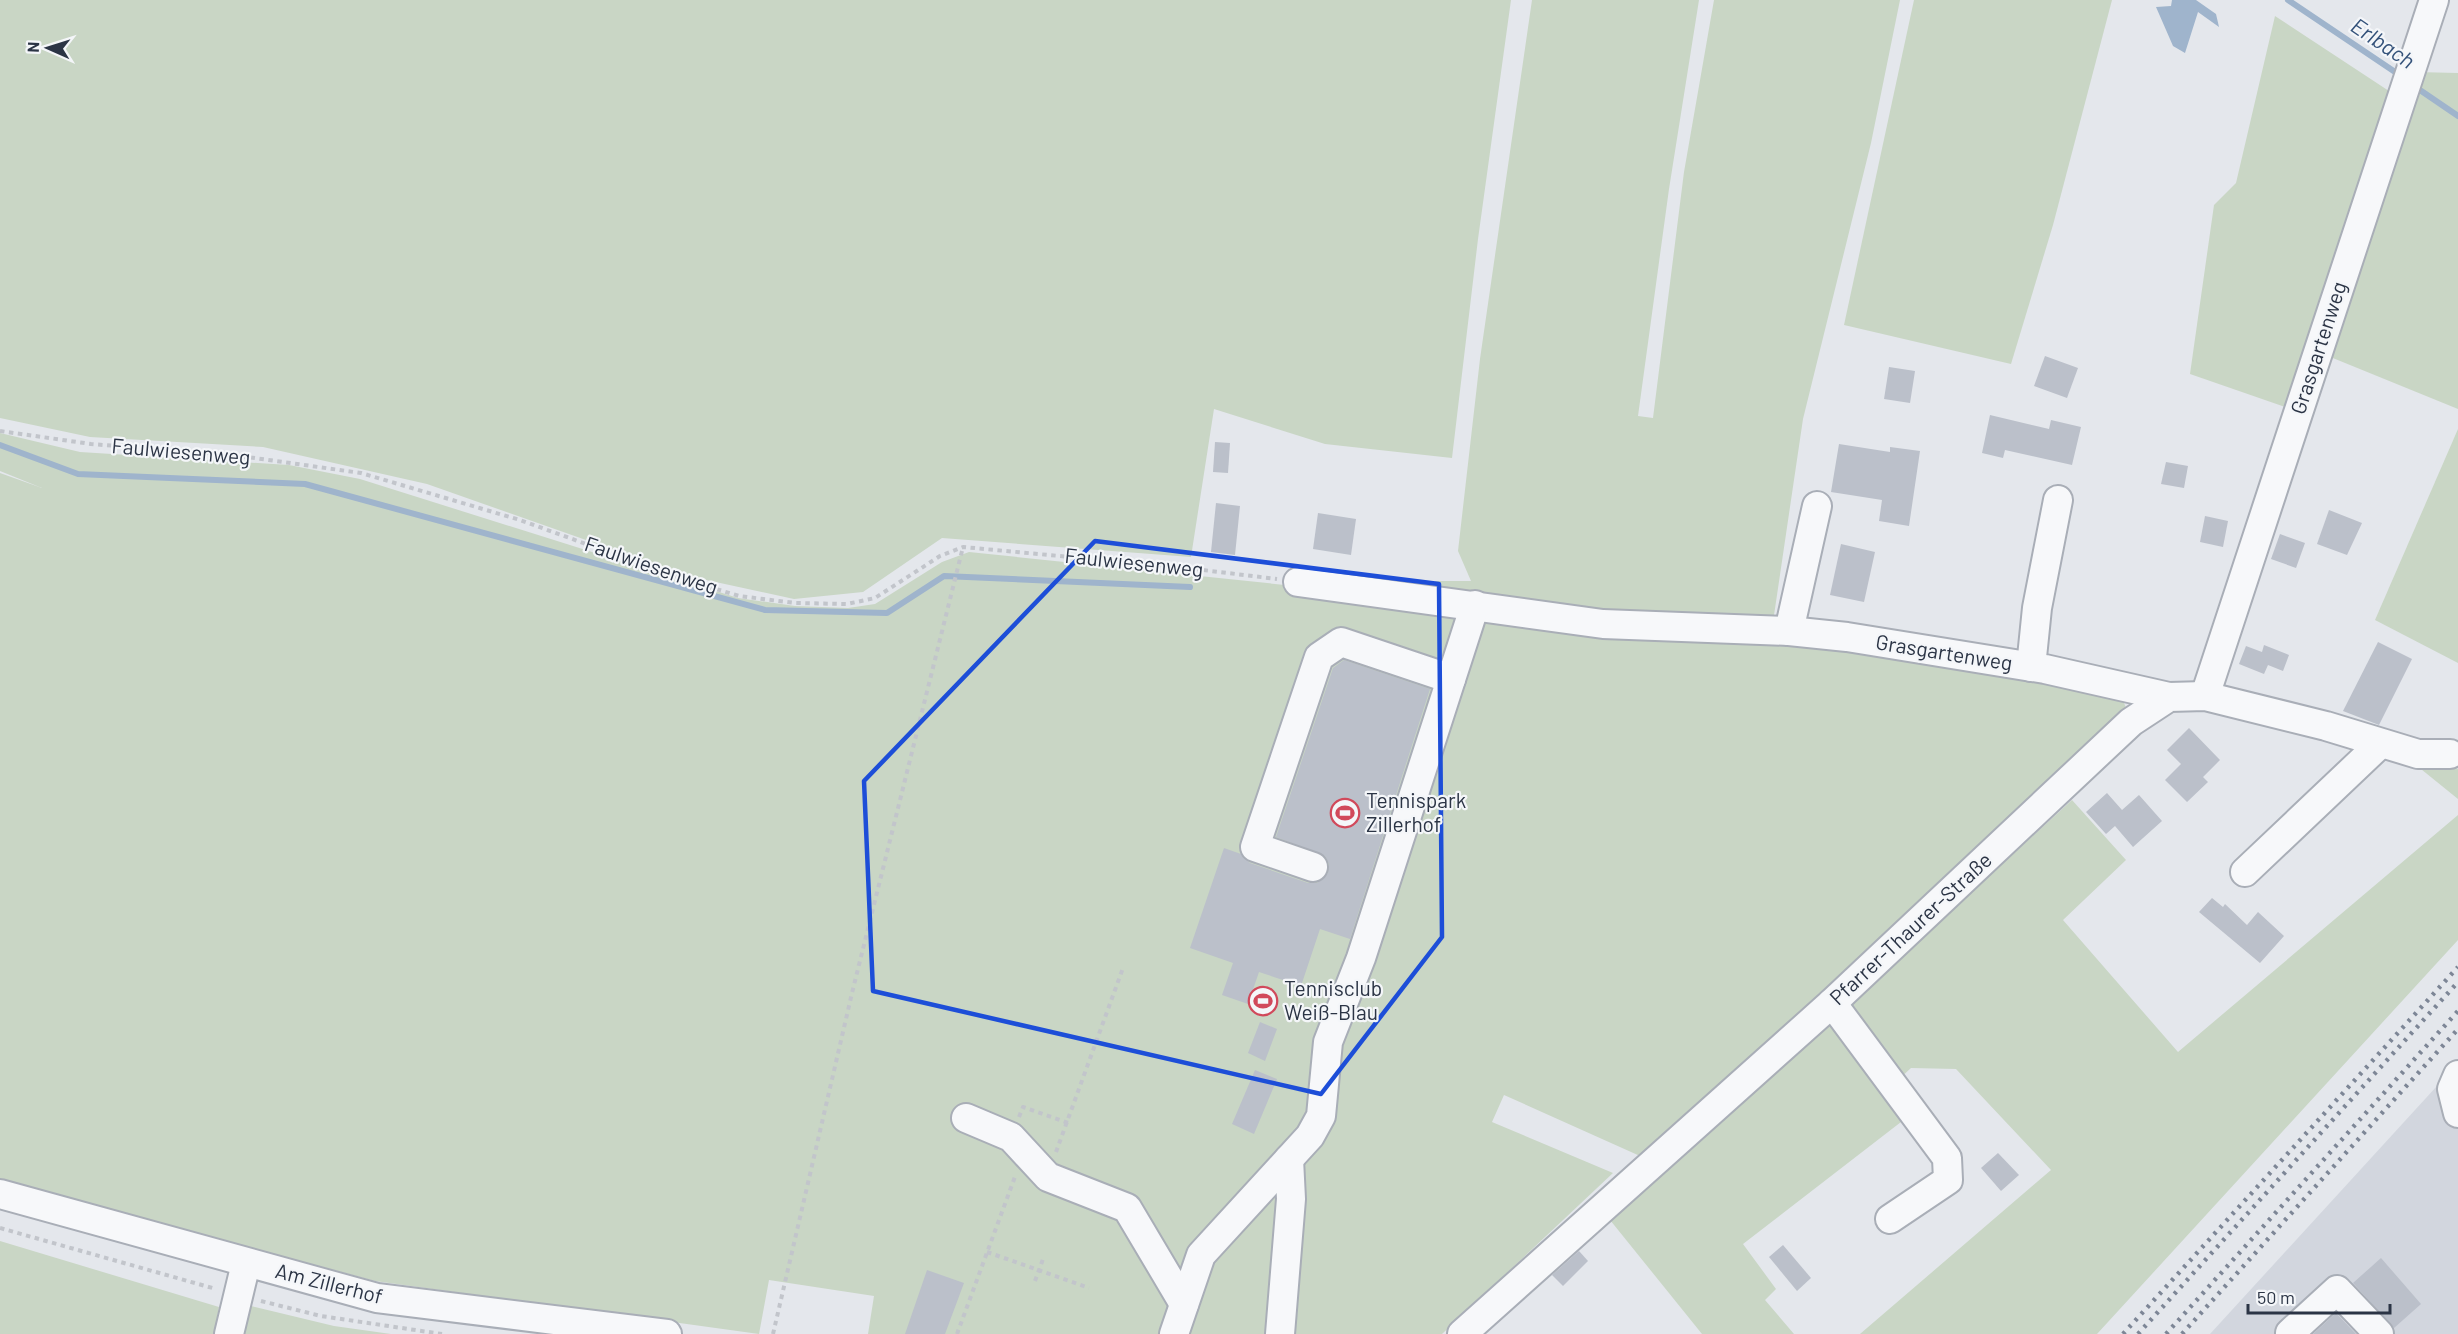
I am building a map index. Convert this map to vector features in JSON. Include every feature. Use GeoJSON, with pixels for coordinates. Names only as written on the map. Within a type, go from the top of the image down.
{"type":"FeatureCollection","features":[{"type":"Feature","properties":{"kind":"street","name":"Grasgartenweg"},"geometry":{"type":"LineString","coordinates":[[2205,696],[2434,0]]}},
{"type":"Feature","properties":{"kind":"street"},"geometry":{"type":"LineString","coordinates":[[2031,667],[2037,608],[2058,500]]}},
{"type":"Feature","properties":{"kind":"street"},"geometry":{"type":"LineString","coordinates":[[1789,631],[1817,506]]}},
{"type":"Feature","properties":{"kind":"street","name":"Grasgartenweg"},"geometry":{"type":"LineString","coordinates":[[1298,582],[1603,624],[1789,631],[1847,637],[2031,667],[2169,698]]}},
{"type":"Feature","properties":{"kind":"street"},"geometry":{"type":"LineString","coordinates":[[1174,1334],[1201,1255],[1310,1136],[1321,1116],[1329,1042],[1361,958],[1475,605]]}},
{"type":"Feature","properties":{"kind":"street"},"geometry":{"type":"LineString","coordinates":[[1313,867],[1254,847],[1319,657],[1341,642],[1451,679]]}},
{"type":"Feature","properties":{"kind":"street","name":"Pfarrer-Thaurer-Straße"},"geometry":{"type":"LineString","coordinates":[[1462,1334],[1832,1003],[2131,722],[2169,698],[2205,696],[2326,726],[2418,754],[2450,754]]}},
{"type":"Feature","properties":{"kind":"street"},"geometry":{"type":"LineString","coordinates":[[2245,872],[2380,744]]}},
{"type":"Feature","properties":{"kind":"street"},"geometry":{"type":"LineString","coordinates":[[1832,1003],[1947,1158],[1948,1180],[1890,1219]]}},
{"type":"Feature","properties":{"kind":"street"},"geometry":{"type":"LineString","coordinates":[[2458,1075],[2452,1089],[2458,1113]]}},
{"type":"Feature","properties":{"kind":"street"},"geometry":{"type":"LineString","coordinates":[[966,1118],[1011,1137],[1048,1177],[1127,1208],[1184,1304]]}},
{"type":"Feature","properties":{"kind":"street"},"geometry":{"type":"LineString","coordinates":[[1280,1334],[1291,1199],[1289,1159]]}},
{"type":"Feature","properties":{"kind":"street","name":"Am Zillerhof"},"geometry":{"type":"LineString","coordinates":[[0,1194],[377,1298],[667,1334]]}},
{"type":"Feature","properties":{"kind":"street"},"geometry":{"type":"LineString","coordinates":[[229,1334],[246,1263]]}},
{"type":"Feature","properties":{"kind":"street"},"geometry":{"type":"LineString","coordinates":[[2290,1333],[2337,1290],[2379,1334]]}},
{"type":"Feature","properties":{"kind":"path","name":"Faulwiesenweg"},"geometry":{"type":"LineString","coordinates":[[0,431],[91,444],[232,455],[361,473],[520,520],[677,577],[739,596],[795,603],[848,604],[875,598],[940,556],[963,547],[1178,567],[1298,582]]}},
{"type":"Feature","properties":{"kind":"path"},"geometry":{"type":"LineString","coordinates":[[773,1334],[852,993],[963,547]]}},
{"type":"Feature","properties":{"kind":"path"},"geometry":{"type":"LineString","coordinates":[[1011,1137],[1023,1107],[1068,1123]]}},
{"type":"Feature","properties":{"kind":"path"},"geometry":{"type":"LineString","coordinates":[[987,1252],[1089,1288]]}},
{"type":"Feature","properties":{"kind":"path"},"geometry":{"type":"LineString","coordinates":[[1035,1281],[1043,1259]]}},
{"type":"Feature","properties":{"kind":"highlighted area"},"geometry":{"type":"Polygon","coordinates":[[[1095,541],[1439,584],[1442,937],[1321,1094],[873,991],[864,781],[1095,541]]]}},
{"type":"Feature","properties":{"kind":"shaded area"},"geometry":{"type":"Polygon","coordinates":[[[2458,1063],[2458,1334],[2210,1334],[2458,1063]]]}},
{"type":"Feature","properties":{"kind":"green space"},"geometry":{"type":"Polygon","coordinates":[[[0,0],[1511,0],[1478,239],[1452,458],[1325,444],[1214,409],[1191,557],[942,538],[863,592],[794,599],[688,576],[427,484],[263,447],[90,437],[0,418],[0,0]]]}},
{"type":"Feature","properties":{"kind":"green space"},"geometry":{"type":"Polygon","coordinates":[[[1532,0],[1699,0],[1669,189],[1638,416],[1653,418],[1684,172],[1714,0],[1900,0],[1871,143],[1803,419],[1773,622],[1892,653],[2123,700],[2131,722],[1640,1156],[1504,1095],[1492,1122],[1613,1173],[1442,1334],[868,1334],[874,1296],[769,1280],[759,1334],[375,1281],[0,1181],[0,473],[42,488],[0,471],[0,433],[80,452],[289,465],[360,479],[738,598],[795,606],[848,608],[875,604],[942,562],[969,552],[1314,588],[1431,603],[1435,581],[1471,581],[1458,551],[1480,359],[1532,0]]]}},
{"type":"Feature","properties":{"kind":"green space"},"geometry":{"type":"Polygon","coordinates":[[[1914,0],[2112,0],[2053,225],[2011,364],[1844,325],[1914,0]]]}},
{"type":"Feature","properties":{"kind":"green space"},"geometry":{"type":"Polygon","coordinates":[[[2275,16],[2392,93],[2288,408],[2190,374],[2214,205],[2236,183],[2275,16]]]}},
{"type":"Feature","properties":{"kind":"green space"},"geometry":{"type":"Polygon","coordinates":[[[2416,72],[2458,73],[2458,409],[2323,354],[2416,72]]]}},
{"type":"Feature","properties":{"kind":"green space"},"geometry":{"type":"Polygon","coordinates":[[[2458,429],[2458,663],[2375,620],[2458,429]]]}},
{"type":"Feature","properties":{"kind":"green space"},"geometry":{"type":"Polygon","coordinates":[[[2428,756],[2458,769],[2458,799],[2416,765],[2428,756]]]}},
{"type":"Feature","properties":{"kind":"green space"},"geometry":{"type":"Polygon","coordinates":[[[2072,800],[2126,860],[2063,920],[2178,1052],[2458,815],[2458,940],[2097,1334],[1860,1334],[2051,1170],[1956,1069],[1911,1068],[1884,1093],[1901,1122],[1743,1244],[1776,1289],[1765,1300],[1794,1334],[1702,1334],[1606,1215],[1821,1030],[2072,800]]]}},
{"type":"Feature","properties":{"kind":"green space"},"geometry":{"type":"Polygon","coordinates":[[[0,1241],[219,1307],[214,1334],[0,1334],[0,1241]]]}},
{"type":"Feature","properties":{"kind":"green space"},"geometry":{"type":"Polygon","coordinates":[[[247,1305],[334,1326],[391,1334],[240,1334],[247,1305]]]}},
{"type":"Feature","properties":{"kind":"water"},"geometry":{"type":"Polygon","coordinates":[[[2172,0],[2196,0],[2216,14],[2219,27],[2198,12],[2185,53],[2173,46],[2156,7],[2171,6],[2172,0]]]}},
{"type":"Feature","properties":{"kind":"building"},"geometry":{"type":"Polygon","coordinates":[[[2045,356],[2078,368],[2067,398],[2034,386],[2045,356]]]}},
{"type":"Feature","properties":{"kind":"building"},"geometry":{"type":"Polygon","coordinates":[[[1889,367],[1915,371],[1910,403],[1884,399],[1889,367]]]}},
{"type":"Feature","properties":{"kind":"building"},"geometry":{"type":"Polygon","coordinates":[[[1990,415],[2049,429],[2051,420],[2081,427],[2072,465],[2005,450],[2003,458],[1982,453],[1990,415]]]}},
{"type":"Feature","properties":{"kind":"building"},"geometry":{"type":"Polygon","coordinates":[[[1215,442],[1230,443],[1228,473],[1213,472],[1215,442]]]}},
{"type":"Feature","properties":{"kind":"building"},"geometry":{"type":"Polygon","coordinates":[[[1839,444],[1890,452],[1890,447],[1920,451],[1909,526],[1879,521],[1882,500],[1831,492],[1839,444]]]}},
{"type":"Feature","properties":{"kind":"building"},"geometry":{"type":"Polygon","coordinates":[[[2166,462],[2188,466],[2184,488],[2161,484],[2166,462]]]}},
{"type":"Feature","properties":{"kind":"building"},"geometry":{"type":"Polygon","coordinates":[[[1216,503],[1240,506],[1235,555],[1211,552],[1216,503]]]}},
{"type":"Feature","properties":{"kind":"building"},"geometry":{"type":"Polygon","coordinates":[[[2329,510],[2362,523],[2347,555],[2317,544],[2329,510]]]}},
{"type":"Feature","properties":{"kind":"building"},"geometry":{"type":"Polygon","coordinates":[[[1318,513],[1356,519],[1351,555],[1313,549],[1318,513]]]}},
{"type":"Feature","properties":{"kind":"building"},"geometry":{"type":"Polygon","coordinates":[[[2205,516],[2228,521],[2223,547],[2200,542],[2205,516]]]}},
{"type":"Feature","properties":{"kind":"building"},"geometry":{"type":"Polygon","coordinates":[[[2280,534],[2305,543],[2296,568],[2271,559],[2280,534]]]}},
{"type":"Feature","properties":{"kind":"building"},"geometry":{"type":"Polygon","coordinates":[[[1841,544],[1875,552],[1864,602],[1830,595],[1841,544]]]}},
{"type":"Feature","properties":{"kind":"building"},"geometry":{"type":"Polygon","coordinates":[[[2378,642],[2412,659],[2379,725],[2343,711],[2378,642]]]}},
{"type":"Feature","properties":{"kind":"building"},"geometry":{"type":"Polygon","coordinates":[[[2264,645],[2289,655],[2283,671],[2268,665],[2264,674],[2239,664],[2246,646],[2262,652],[2264,645]]]}},
{"type":"Feature","properties":{"kind":"building"},"geometry":{"type":"Polygon","coordinates":[[[1344,660],[1430,689],[1350,939],[1320,929],[1301,986],[1259,972],[1248,1004],[1222,995],[1233,963],[1190,948],[1224,848],[1241,854],[1250,863],[1308,883],[1317,883],[1328,873],[1329,864],[1325,856],[1276,837],[1333,668],[1344,660]]]}},
{"type":"Feature","properties":{"kind":"building"},"geometry":{"type":"Polygon","coordinates":[[[2189,728],[2220,760],[2203,777],[2208,782],[2187,802],[2165,780],[2181,764],[2167,750],[2189,728]]]}},
{"type":"Feature","properties":{"kind":"building"},"geometry":{"type":"Polygon","coordinates":[[[2107,793],[2122,810],[2139,795],[2162,821],[2133,847],[2115,826],[2106,834],[2086,812],[2107,793]]]}},
{"type":"Feature","properties":{"kind":"building"},"geometry":{"type":"Polygon","coordinates":[[[2212,898],[2223,907],[2225,904],[2247,925],[2258,912],[2284,936],[2260,963],[2199,912],[2212,898]]]}},
{"type":"Feature","properties":{"kind":"building"},"geometry":{"type":"Polygon","coordinates":[[[1260,1022],[1277,1029],[1265,1061],[1248,1053],[1260,1022]]]}},
{"type":"Feature","properties":{"kind":"building"},"geometry":{"type":"Polygon","coordinates":[[[1255,1070],[1277,1079],[1254,1134],[1232,1124],[1255,1070]]]}},
{"type":"Feature","properties":{"kind":"building"},"geometry":{"type":"Polygon","coordinates":[[[1998,1153],[2019,1175],[2001,1191],[1981,1168],[1998,1153]]]}},
{"type":"Feature","properties":{"kind":"building"},"geometry":{"type":"Polygon","coordinates":[[[1783,1245],[1811,1278],[1797,1291],[1769,1257],[1783,1245]]]}},
{"type":"Feature","properties":{"kind":"building"},"geometry":{"type":"Polygon","coordinates":[[[1579,1251],[1588,1261],[1563,1286],[1552,1275],[1579,1251]]]}},
{"type":"Feature","properties":{"kind":"building"},"geometry":{"type":"Polygon","coordinates":[[[2381,1258],[2421,1304],[2394,1328],[2353,1283],[2381,1258]]]}},
{"type":"Feature","properties":{"kind":"building"},"geometry":{"type":"Polygon","coordinates":[[[927,1270],[964,1283],[945,1334],[905,1334],[927,1270]]]}},
{"type":"Feature","properties":{"kind":"building"},"geometry":{"type":"Polygon","coordinates":[[[2336,1313],[2356,1334],[2313,1334],[2336,1313]]]}},
{"type":"Feature","properties":{"kind":"waterway","name":"Erlbach"},"geometry":{"type":"LineString","coordinates":[[2288,0],[2401,76]]}},
{"type":"Feature","properties":{"kind":"waterway","name":"Erlbach"},"geometry":{"type":"LineString","coordinates":[[2414,86],[2458,116]]}},
{"type":"Feature","properties":{"kind":"waterway"},"geometry":{"type":"LineString","coordinates":[[0,445],[78,474],[305,484],[765,610],[887,613],[944,576],[1190,587]]}},
{"type":"Feature","properties":{"kind":"railway"},"geometry":{"type":"LineString","coordinates":[[2123,1334],[2458,967]]}},
{"type":"Feature","properties":{"kind":"railway"},"geometry":{"type":"LineString","coordinates":[[2138,1334],[2458,982]]}},
{"type":"Feature","properties":{"kind":"railway"},"geometry":{"type":"LineString","coordinates":[[2166,1334],[2458,1011]]}},
{"type":"Feature","properties":{"kind":"railway"},"geometry":{"type":"LineString","coordinates":[[2182,1334],[2458,1029]]}},
{"type":"Feature","properties":{"kind":"place","name":"Tennispark Zillerhof"},"geometry":{"type":"Point","coordinates":[1345,813]}},
{"type":"Feature","properties":{"kind":"place","name":"Tennisclub Weiß-Blau"},"geometry":{"type":"Point","coordinates":[1263,1001]}}]}
